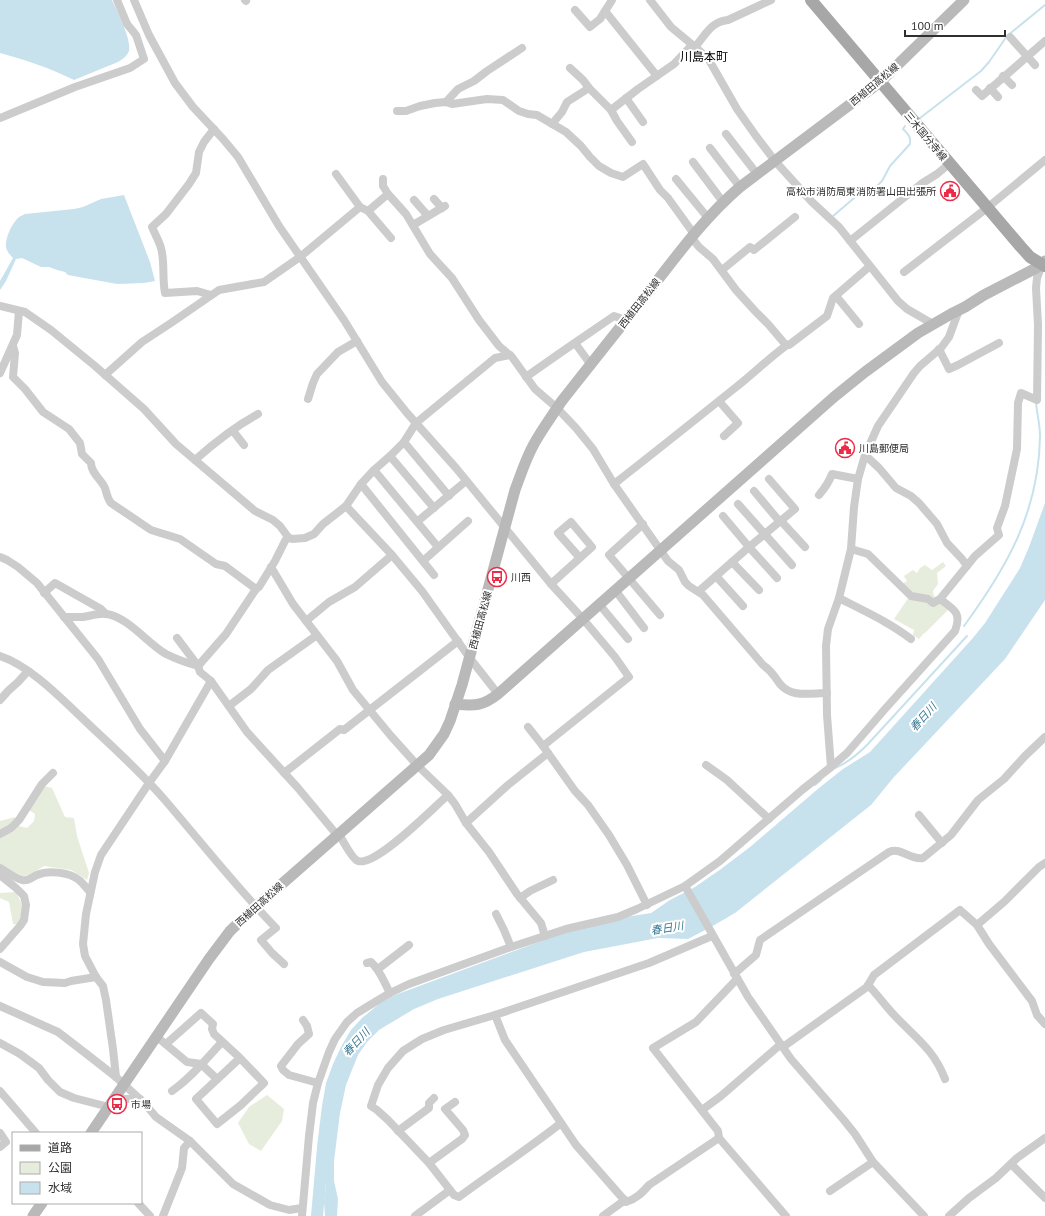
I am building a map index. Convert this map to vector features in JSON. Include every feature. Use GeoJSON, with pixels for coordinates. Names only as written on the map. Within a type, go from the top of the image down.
{"type":"FeatureCollection","features":[{"type":"Feature","properties":{"kind":"main road","name":"三木国分寺線"},"geometry":{"type":"LineString","coordinates":[[812,0],[1021,248],[1030,256],[1044,264]]}},
{"type":"Feature","properties":{"kind":"main road","name":"西植田高松線"},"geometry":{"type":"LineString","coordinates":[[92,1132],[112,1103],[120,1080],[157,1037],[218,946],[240,921],[429,755],[444,734],[450,721],[469,657],[515,490],[524,464],[534,444],[557,408],[693,236],[723,202],[757,174],[880,82],[958,3]]}},
{"type":"Feature","properties":{"kind":"main road"},"geometry":{"type":"LineString","coordinates":[[455,704],[471,706],[481,704],[498,694],[834,397],[865,372],[933,324],[984,295],[1044,264]]}},
{"type":"Feature","properties":{"kind":"main road"},"geometry":{"type":"LineString","coordinates":[[33,1216],[41,1204]]}},
{"type":"Feature","properties":{"kind":"street"},"geometry":{"type":"LineString","coordinates":[[0,118],[75,87],[130,68],[144,59],[136,35],[128,24],[117,0]]}},
{"type":"Feature","properties":{"kind":"street"},"geometry":{"type":"LineString","coordinates":[[134,0],[152,41],[175,83],[193,107],[238,157],[279,226],[336,307],[382,382],[551,584],[615,657],[630,678],[546,749],[466,823]]}},
{"type":"Feature","properties":{"kind":"street"},"geometry":{"type":"LineString","coordinates":[[575,10],[590,27],[600,19],[612,0]]}},
{"type":"Feature","properties":{"kind":"street"},"geometry":{"type":"LineString","coordinates":[[650,0],[671,27],[709,60],[737,109],[775,161],[812,202],[839,227],[898,300],[907,309],[933,324]]}},
{"type":"Feature","properties":{"kind":"street"},"geometry":{"type":"LineString","coordinates":[[611,110],[674,64],[703,38],[706,32],[720,21],[728,20],[771,0]]}},
{"type":"Feature","properties":{"kind":"street"},"geometry":{"type":"LineString","coordinates":[[605,11],[657,76]]}},
{"type":"Feature","properties":{"kind":"street"},"geometry":{"type":"LineString","coordinates":[[1010,37],[1035,65]]}},
{"type":"Feature","properties":{"kind":"street"},"geometry":{"type":"LineString","coordinates":[[976,90],[982,96],[1045,41]]}},
{"type":"Feature","properties":{"kind":"street"},"geometry":{"type":"LineString","coordinates":[[446,102],[458,89],[474,81],[522,48]]}},
{"type":"Feature","properties":{"kind":"street"},"geometry":{"type":"LineString","coordinates":[[570,68],[611,110],[632,142]]}},
{"type":"Feature","properties":{"kind":"street"},"geometry":{"type":"LineString","coordinates":[[1004,76],[1012,86]]}},
{"type":"Feature","properties":{"kind":"street"},"geometry":{"type":"LineString","coordinates":[[552,124],[562,112],[566,102],[589,88]]}},
{"type":"Feature","properties":{"kind":"street"},"geometry":{"type":"LineString","coordinates":[[990,88],[998,96]]}},
{"type":"Feature","properties":{"kind":"street"},"geometry":{"type":"LineString","coordinates":[[626,98],[643,122]]}},
{"type":"Feature","properties":{"kind":"street"},"geometry":{"type":"LineString","coordinates":[[397,111],[406,111],[435,103],[446,102],[452,104],[487,99],[503,100],[519,110],[528,114],[536,115],[566,132],[581,146],[594,162],[612,173],[623,177],[642,164],[660,190],[668,198],[699,247],[714,259],[741,295],[787,345]]}},
{"type":"Feature","properties":{"kind":"street"},"geometry":{"type":"LineString","coordinates":[[211,295],[197,291],[165,292],[163,281],[162,248],[152,227],[166,214],[196,173],[199,152],[204,142],[214,129]]}},
{"type":"Feature","properties":{"kind":"street"},"geometry":{"type":"LineString","coordinates":[[726,134],[757,174]]}},
{"type":"Feature","properties":{"kind":"street"},"geometry":{"type":"LineString","coordinates":[[710,148],[740,188]]}},
{"type":"Feature","properties":{"kind":"street"},"geometry":{"type":"LineString","coordinates":[[904,272],[987,208],[1045,160]]}},
{"type":"Feature","properties":{"kind":"street"},"geometry":{"type":"LineString","coordinates":[[693,162],[723,202]]}},
{"type":"Feature","properties":{"kind":"street"},"geometry":{"type":"LineString","coordinates":[[850,241],[921,184],[949,164]]}},
{"type":"Feature","properties":{"kind":"street"},"geometry":{"type":"LineString","coordinates":[[336,174],[360,207],[368,211],[391,238]]}},
{"type":"Feature","properties":{"kind":"street"},"geometry":{"type":"LineString","coordinates":[[383,179],[383,186],[388,194],[406,214],[430,254],[452,278],[479,320],[499,346],[510,356],[535,389],[557,408],[593,449],[614,484],[668,561],[679,570],[685,582],[689,586],[699,591],[708,600],[763,665],[772,672],[785,689],[799,694],[827,693]]}},
{"type":"Feature","properties":{"kind":"street"},"geometry":{"type":"LineString","coordinates":[[676,179],[708,218]]}},
{"type":"Feature","properties":{"kind":"street"},"geometry":{"type":"LineString","coordinates":[[368,211],[388,194]]}},
{"type":"Feature","properties":{"kind":"street"},"geometry":{"type":"LineString","coordinates":[[413,225],[444,207],[434,199]]}},
{"type":"Feature","properties":{"kind":"street"},"geometry":{"type":"LineString","coordinates":[[414,200],[428,216]]}},
{"type":"Feature","properties":{"kind":"street"},"geometry":{"type":"LineString","coordinates":[[105,375],[142,342],[218,290],[264,282],[300,257],[360,207]]}},
{"type":"Feature","properties":{"kind":"street"},"geometry":{"type":"LineString","coordinates":[[722,270],[750,247],[754,250],[795,217]]}},
{"type":"Feature","properties":{"kind":"street"},"geometry":{"type":"LineString","coordinates":[[851,549],[868,554],[911,596],[928,599],[933,603],[940,598],[975,556],[999,535],[997,528],[1005,506],[1017,449],[1018,403],[1021,393],[1037,400],[1042,327],[1037,278],[1044,264]]}},
{"type":"Feature","properties":{"kind":"street"},"geometry":{"type":"LineString","coordinates":[[614,484],[719,401],[772,356],[827,316],[833,298],[870,266]]}},
{"type":"Feature","properties":{"kind":"street"},"geometry":{"type":"LineString","coordinates":[[836,296],[859,324]]}},
{"type":"Feature","properties":{"kind":"street"},"geometry":{"type":"LineString","coordinates":[[0,306],[25,312],[51,330],[144,410],[176,444],[255,511],[273,520],[280,526],[288,537],[292,539],[305,538],[314,534],[323,524],[346,506],[361,484],[404,442],[416,423],[495,358],[510,356]]}},
{"type":"Feature","properties":{"kind":"street"},"geometry":{"type":"LineString","coordinates":[[831,767],[827,715],[826,646],[828,629],[839,598],[851,549],[858,479],[865,455],[878,426],[914,373],[949,337],[959,310]]}},
{"type":"Feature","properties":{"kind":"street"},"geometry":{"type":"LineString","coordinates":[[0,372],[17,335],[18,311]]}},
{"type":"Feature","properties":{"kind":"street"},"geometry":{"type":"LineString","coordinates":[[526,377],[552,357],[614,316],[626,320]]}},
{"type":"Feature","properties":{"kind":"street"},"geometry":{"type":"LineString","coordinates":[[308,399],[317,374],[338,352],[357,341]]}},
{"type":"Feature","properties":{"kind":"street"},"geometry":{"type":"LineString","coordinates":[[575,343],[590,365]]}},
{"type":"Feature","properties":{"kind":"street"},"geometry":{"type":"LineString","coordinates":[[939,349],[949,369],[999,343]]}},
{"type":"Feature","properties":{"kind":"street"},"geometry":{"type":"LineString","coordinates":[[13,346],[15,358],[12,377],[25,389],[43,412],[69,429],[80,443],[82,454],[91,463],[91,468],[105,488],[108,499],[111,503],[150,530],[180,539],[216,564],[225,566],[256,589]]}},
{"type":"Feature","properties":{"kind":"street"},"geometry":{"type":"LineString","coordinates":[[495,358],[499,346]]}},
{"type":"Feature","properties":{"kind":"street"},"geometry":{"type":"LineString","coordinates":[[719,401],[738,423],[724,436]]}},
{"type":"Feature","properties":{"kind":"street"},"geometry":{"type":"LineString","coordinates":[[195,460],[205,451],[258,414]]}},
{"type":"Feature","properties":{"kind":"street"},"geometry":{"type":"LineString","coordinates":[[233,431],[244,445]]}},
{"type":"Feature","properties":{"kind":"street"},"geometry":{"type":"LineString","coordinates":[[404,442],[449,496]]}},
{"type":"Feature","properties":{"kind":"street"},"geometry":{"type":"LineString","coordinates":[[865,455],[879,468],[896,488],[911,496],[919,503],[937,524],[947,543],[967,566]]}},
{"type":"Feature","properties":{"kind":"street"},"geometry":{"type":"LineString","coordinates":[[390,456],[434,508]]}},
{"type":"Feature","properties":{"kind":"street"},"geometry":{"type":"LineString","coordinates":[[374,470],[418,521],[438,547]]}},
{"type":"Feature","properties":{"kind":"street"},"geometry":{"type":"LineString","coordinates":[[819,494],[830,480],[832,474],[858,479]]}},
{"type":"Feature","properties":{"kind":"street"},"geometry":{"type":"LineString","coordinates":[[699,591],[795,509],[770,479]]}},
{"type":"Feature","properties":{"kind":"street"},"geometry":{"type":"LineString","coordinates":[[418,521],[466,481]]}},
{"type":"Feature","properties":{"kind":"street"},"geometry":{"type":"LineString","coordinates":[[361,484],[434,575]]}},
{"type":"Feature","properties":{"kind":"street"},"geometry":{"type":"LineString","coordinates":[[754,491],[805,547]]}},
{"type":"Feature","properties":{"kind":"street"},"geometry":{"type":"LineString","coordinates":[[738,504],[792,565]]}},
{"type":"Feature","properties":{"kind":"street"},"geometry":{"type":"LineString","coordinates":[[346,506],[392,554],[422,591],[469,657],[498,694]]}},
{"type":"Feature","properties":{"kind":"street"},"geometry":{"type":"LineString","coordinates":[[723,516],[777,578]]}},
{"type":"Feature","properties":{"kind":"street"},"geometry":{"type":"LineString","coordinates":[[423,561],[468,521]]}},
{"type":"Feature","properties":{"kind":"street"},"geometry":{"type":"LineString","coordinates":[[551,584],[580,558],[592,547],[571,522],[558,532],[580,558]]}},
{"type":"Feature","properties":{"kind":"street"},"geometry":{"type":"LineString","coordinates":[[643,524],[609,555],[660,615]]}},
{"type":"Feature","properties":{"kind":"street"},"geometry":{"type":"LineString","coordinates":[[198,666],[226,634],[256,589],[259,587],[288,537]]}},
{"type":"Feature","properties":{"kind":"street"},"geometry":{"type":"LineString","coordinates":[[306,621],[329,602],[355,587],[392,554]]}},
{"type":"Feature","properties":{"kind":"street"},"geometry":{"type":"LineString","coordinates":[[0,557],[28,574],[98,659],[140,729],[165,761]]}},
{"type":"Feature","properties":{"kind":"street"},"geometry":{"type":"LineString","coordinates":[[732,562],[759,590]]}},
{"type":"Feature","properties":{"kind":"street"},"geometry":{"type":"LineString","coordinates":[[271,566],[293,604],[337,661],[353,690],[381,725],[448,795],[466,823],[489,852],[520,898],[541,923],[545,936]]}},
{"type":"Feature","properties":{"kind":"street"},"geometry":{"type":"LineString","coordinates":[[716,576],[742,606]]}},
{"type":"Feature","properties":{"kind":"street"},"geometry":{"type":"LineString","coordinates":[[44,593],[55,583],[101,609],[106,614]]}},
{"type":"Feature","properties":{"kind":"street"},"geometry":{"type":"LineString","coordinates":[[615,590],[644,628]]}},
{"type":"Feature","properties":{"kind":"street"},"geometry":{"type":"LineString","coordinates":[[839,598],[876,616],[898,629],[911,639]]}},
{"type":"Feature","properties":{"kind":"street"},"geometry":{"type":"LineString","coordinates":[[0,1006],[58,1032],[120,1080],[156,1117],[190,1140],[233,1184],[270,1205],[302,1212],[313,1103],[318,1083],[329,1052],[341,1028],[347,1022],[357,1013],[390,993],[409,984],[566,929],[618,916],[647,905],[686,887],[720,861],[802,790],[848,753],[955,631],[958,622],[955,611],[940,598]]}},
{"type":"Feature","properties":{"kind":"street"},"geometry":{"type":"LineString","coordinates":[[599,604],[628,639]]}},
{"type":"Feature","properties":{"kind":"street"},"geometry":{"type":"LineString","coordinates":[[64,617],[82,617],[106,614],[113,616],[127,624],[165,654],[198,666]]}},
{"type":"Feature","properties":{"kind":"street"},"geometry":{"type":"LineString","coordinates":[[229,706],[251,689],[268,670],[317,635]]}},
{"type":"Feature","properties":{"kind":"street"},"geometry":{"type":"LineString","coordinates":[[178,638],[198,666],[200,672],[211,681],[247,732],[338,834],[354,858],[358,861],[364,861],[384,851],[419,822],[448,795]]}},
{"type":"Feature","properties":{"kind":"street"},"geometry":{"type":"LineString","coordinates":[[284,773],[340,729],[344,730],[458,641]]}},
{"type":"Feature","properties":{"kind":"street"},"geometry":{"type":"LineString","coordinates":[[0,656],[13,661],[28,671],[60,698],[120,754],[163,798],[255,907],[276,928],[261,940],[284,964]]}},
{"type":"Feature","properties":{"kind":"street"},"geometry":{"type":"LineString","coordinates":[[0,700],[28,671]]}},
{"type":"Feature","properties":{"kind":"street"},"geometry":{"type":"LineString","coordinates":[[120,1080],[113,1049],[103,986],[96,977],[85,956],[83,944],[90,892],[101,855],[148,783],[165,761],[211,681]]}},
{"type":"Feature","properties":{"kind":"street"},"geometry":{"type":"LineString","coordinates":[[528,727],[609,835],[627,865],[647,905]]}},
{"type":"Feature","properties":{"kind":"street"},"geometry":{"type":"LineString","coordinates":[[786,1216],[719,1138],[718,1131],[653,1048],[696,1022],[756,955],[760,940],[889,852],[893,850],[900,851],[912,858],[918,859],[923,858],[942,843],[957,828],[978,800],[1009,774],[1045,737]]}},
{"type":"Feature","properties":{"kind":"street"},"geometry":{"type":"LineString","coordinates":[[706,765],[727,780],[769,819]]}},
{"type":"Feature","properties":{"kind":"street"},"geometry":{"type":"LineString","coordinates":[[0,834],[11,828],[19,820],[42,784],[53,773]]}},
{"type":"Feature","properties":{"kind":"street"},"geometry":{"type":"LineString","coordinates":[[919,815],[942,843]]}},
{"type":"Feature","properties":{"kind":"street"},"geometry":{"type":"LineString","coordinates":[[977,924],[1004,902],[1039,867],[1045,863]]}},
{"type":"Feature","properties":{"kind":"street"},"geometry":{"type":"LineString","coordinates":[[0,868],[23,881],[29,880],[44,873],[54,872],[75,877],[81,881],[90,892]]}},
{"type":"Feature","properties":{"kind":"street"},"geometry":{"type":"LineString","coordinates":[[0,875],[24,896],[26,905],[24,920],[0,949]]}},
{"type":"Feature","properties":{"kind":"street"},"geometry":{"type":"LineString","coordinates":[[520,898],[530,891],[553,880]]}},
{"type":"Feature","properties":{"kind":"street"},"geometry":{"type":"LineString","coordinates":[[686,887],[711,934],[748,997],[782,1046],[806,1077],[855,1134],[873,1162],[924,1216]]}},
{"type":"Feature","properties":{"kind":"street"},"geometry":{"type":"LineString","coordinates":[[702,1110],[782,1046],[867,987],[874,975],[960,910],[977,924],[1032,1001],[1037,1015],[1045,1024]]}},
{"type":"Feature","properties":{"kind":"street"},"geometry":{"type":"LineString","coordinates":[[496,914],[511,947]]}},
{"type":"Feature","properties":{"kind":"street"},"geometry":{"type":"LineString","coordinates":[[561,1123],[535,1144],[459,1197],[454,1195],[429,1163],[377,1110],[371,1106],[378,1085],[388,1068],[403,1051],[422,1039],[444,1030],[495,1015],[649,963],[711,934]]}},
{"type":"Feature","properties":{"kind":"street"},"geometry":{"type":"LineString","coordinates":[[378,969],[409,945]]}},
{"type":"Feature","properties":{"kind":"street"},"geometry":{"type":"LineString","coordinates":[[0,962],[27,977],[43,982],[66,983],[96,977]]}},
{"type":"Feature","properties":{"kind":"street"},"geometry":{"type":"LineString","coordinates":[[367,963],[371,962],[378,969],[390,993]]}},
{"type":"Feature","properties":{"kind":"street"},"geometry":{"type":"LineString","coordinates":[[868,985],[896,1017],[926,1046],[937,1061],[945,1079]]}},
{"type":"Feature","properties":{"kind":"street"},"geometry":{"type":"LineString","coordinates":[[166,1044],[201,1013],[214,1024],[212,1029],[214,1034],[240,1058],[264,1083],[241,1105],[217,1124],[196,1099],[240,1058]]}},
{"type":"Feature","properties":{"kind":"street"},"geometry":{"type":"LineString","coordinates":[[495,1015],[505,1040],[576,1145],[626,1202],[633,1200],[649,1185],[719,1138]]}},
{"type":"Feature","properties":{"kind":"street"},"geometry":{"type":"LineString","coordinates":[[303,1020],[307,1026],[309,1034],[298,1044],[281,1066],[289,1076],[318,1083]]}},
{"type":"Feature","properties":{"kind":"street"},"geometry":{"type":"LineString","coordinates":[[157,1037],[187,1062],[201,1064],[217,1079]]}},
{"type":"Feature","properties":{"kind":"street"},"geometry":{"type":"LineString","coordinates":[[172,1091],[184,1083],[198,1070],[201,1064],[222,1042]]}},
{"type":"Feature","properties":{"kind":"street"},"geometry":{"type":"LineString","coordinates":[[0,1043],[20,1054],[39,1068],[60,1092],[74,1098],[112,1103],[140,1099]]}},
{"type":"Feature","properties":{"kind":"street"},"geometry":{"type":"LineString","coordinates":[[0,1091],[35,1132]]}},
{"type":"Feature","properties":{"kind":"street"},"geometry":{"type":"LineString","coordinates":[[398,1131],[429,1108],[428,1103],[434,1098]]}},
{"type":"Feature","properties":{"kind":"street"},"geometry":{"type":"LineString","coordinates":[[429,1163],[462,1139],[465,1135],[463,1130],[445,1109],[455,1102]]}},
{"type":"Feature","properties":{"kind":"street"},"geometry":{"type":"LineString","coordinates":[[0,1133],[6,1142],[0,1147]]}},
{"type":"Feature","properties":{"kind":"street"},"geometry":{"type":"LineString","coordinates":[[949,1216],[969,1198],[1045,1138]]}},
{"type":"Feature","properties":{"kind":"street"},"geometry":{"type":"LineString","coordinates":[[163,1216],[182,1168],[184,1148],[190,1140]]}},
{"type":"Feature","properties":{"kind":"street"},"geometry":{"type":"LineString","coordinates":[[830,1191],[873,1162]]}},
{"type":"Feature","properties":{"kind":"street"},"geometry":{"type":"LineString","coordinates":[[1011,1164],[1045,1198]]}},
{"type":"Feature","properties":{"kind":"street"},"geometry":{"type":"LineString","coordinates":[[415,1216],[450,1190]]}},
{"type":"Feature","properties":{"kind":"street"},"geometry":{"type":"LineString","coordinates":[[603,1216],[625,1200]]}},
{"type":"Feature","properties":{"kind":"street"},"geometry":{"type":"LineString","coordinates":[[139,1204],[150,1216]]}},
{"type":"Feature","properties":{"kind":"green space"},"geometry":{"type":"Polygon","coordinates":[[[943,562],[946,566],[937,573],[938,584],[933,591],[934,596],[950,608],[919,639],[913,635],[914,630],[894,619],[911,594],[902,584],[907,581],[904,576],[913,570],[917,573],[920,568],[925,565],[932,570],[943,562]]]}},
{"type":"Feature","properties":{"kind":"green space"},"geometry":{"type":"Polygon","coordinates":[[[44,786],[52,788],[65,817],[74,818],[77,836],[89,873],[87,880],[71,870],[44,866],[30,875],[23,876],[0,865],[0,821],[15,817],[19,826],[27,828],[34,821],[35,814],[29,810],[44,786]]]}},
{"type":"Feature","properties":{"kind":"green space"},"geometry":{"type":"Polygon","coordinates":[[[15,892],[22,904],[22,916],[19,925],[13,924],[9,902],[0,898],[0,893],[15,892]]]}},
{"type":"Feature","properties":{"kind":"green space"},"geometry":{"type":"Polygon","coordinates":[[[267,1095],[284,1109],[282,1121],[261,1151],[249,1144],[238,1123],[249,1107],[267,1095]]]}},
{"type":"Feature","properties":{"kind":"water"},"geometry":{"type":"Polygon","coordinates":[[[0,0],[112,0],[126,33],[129,51],[125,57],[118,62],[74,80],[19,58],[0,53],[0,0]]]}},
{"type":"Feature","properties":{"kind":"water"},"geometry":{"type":"Polygon","coordinates":[[[124,195],[150,262],[155,281],[117,284],[68,275],[65,272],[49,267],[41,267],[22,258],[16,259],[6,281],[0,290],[0,281],[13,258],[6,249],[8,235],[19,217],[25,214],[74,209],[83,207],[101,199],[124,195]]]}},
{"type":"Feature","properties":{"kind":"water"},"geometry":{"type":"Polygon","coordinates":[[[1045,503],[1045,600],[1005,659],[894,777],[871,805],[735,913],[688,939],[658,938],[584,952],[438,999],[414,1009],[379,1030],[367,1042],[358,1055],[346,1085],[340,1113],[334,1161],[334,1181],[338,1199],[337,1216],[325,1216],[325,1167],[319,1159],[317,1147],[326,1083],[342,1045],[351,1030],[362,1018],[379,1004],[395,995],[563,933],[613,919],[651,913],[670,900],[695,887],[721,869],[750,847],[843,769],[870,752],[972,639],[985,623],[1020,568],[1045,503]]]}},
{"type":"Feature","properties":{"kind":"waterway"},"geometry":{"type":"LineString","coordinates":[[920,118],[981,71],[1007,36],[1045,5]]}},
{"type":"Feature","properties":{"kind":"waterway"},"geometry":{"type":"LineString","coordinates":[[832,217],[861,192],[876,187],[882,181],[890,166],[910,144],[910,137],[903,129],[905,126]]}},
{"type":"Feature","properties":{"kind":"waterway"},"geometry":{"type":"LineString","coordinates":[[964,626],[980,604],[1007,560],[1027,514],[1034,489],[1038,464],[1040,432],[1036,403]]}},
{"type":"Feature","properties":{"kind":"waterway"},"geometry":{"type":"LineString","coordinates":[[835,768],[844,764],[860,752],[967,636]]}},
{"type":"Feature","properties":{"kind":"waterway"},"geometry":{"type":"LineString","coordinates":[[815,785],[821,780]]}},
{"type":"Feature","properties":{"kind":"waterway","name":"春日川"},"geometry":{"type":"LineString","coordinates":[[317,1216],[323,1148]]}},
{"type":"Feature","properties":{"kind":"place","name":"高松市消防局東消防署山田出張所"},"geometry":{"type":"Point","coordinates":[950,191]}},
{"type":"Feature","properties":{"kind":"place","name":"川島郵便局"},"geometry":{"type":"Point","coordinates":[845,448]}},
{"type":"Feature","properties":{"kind":"place","name":"川西"},"geometry":{"type":"Point","coordinates":[497,577]}},
{"type":"Feature","properties":{"kind":"place","name":"市場"},"geometry":{"type":"Point","coordinates":[117,1104]}},
{"type":"Feature","properties":{"kind":"district","name":"川島本町"},"geometry":{"type":"Point","coordinates":[704,57]}}]}
